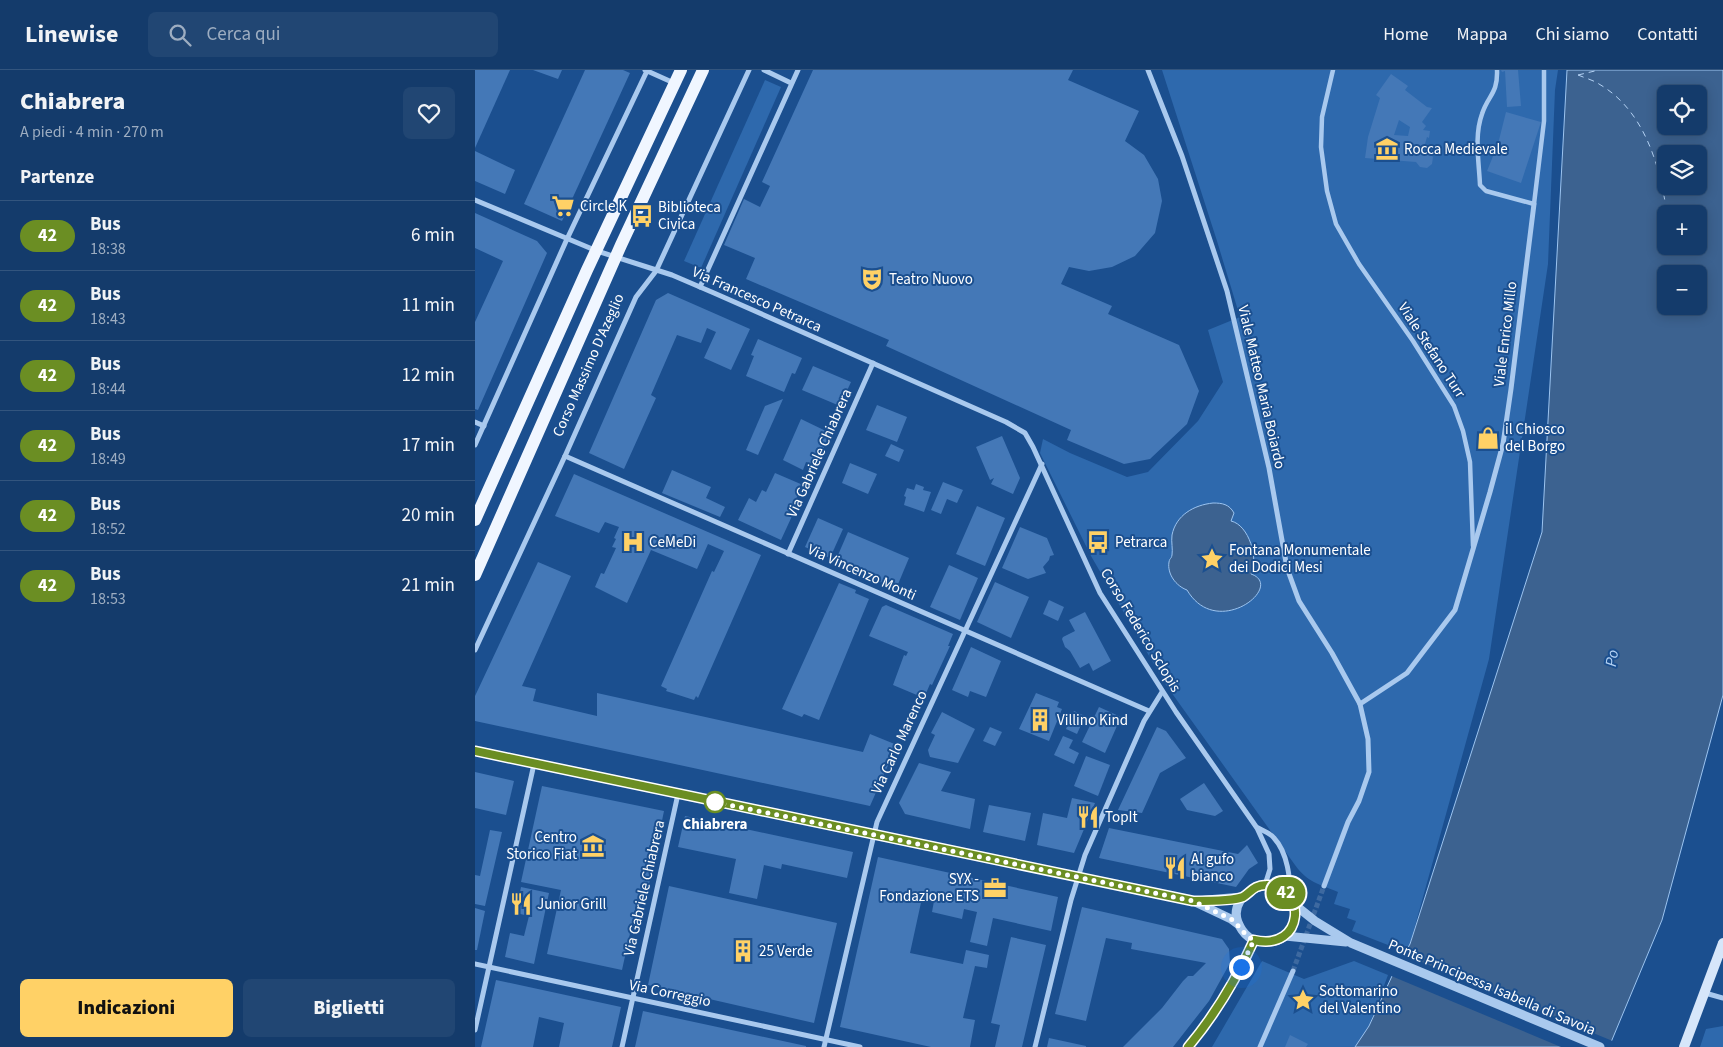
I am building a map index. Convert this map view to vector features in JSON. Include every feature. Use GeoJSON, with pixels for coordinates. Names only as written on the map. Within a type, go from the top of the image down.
{"type":"FeatureCollection","features":[{"type":"Feature","properties":{"kind":"main road"},"geometry":{"type":"LineString","coordinates":[[475,520],[681,70]]}},
{"type":"Feature","properties":{"kind":"main road","name":"Corso Massimo D'Azeglio"},"geometry":{"type":"LineString","coordinates":[[475,575],[625,236],[703,70]]}},
{"type":"Feature","properties":{"kind":"main road"},"geometry":{"type":"LineString","coordinates":[[1685,1047],[1723,943]]}},
{"type":"Feature","properties":{"kind":"street"},"geometry":{"type":"LineString","coordinates":[[475,446],[567,239],[646,70],[675,83]]}},
{"type":"Feature","properties":{"kind":"street","name":"Corso Massimo D'Azeglio"},"geometry":{"type":"LineString","coordinates":[[475,650],[636,298],[656,272],[749,70]]}},
{"type":"Feature","properties":{"kind":"street"},"geometry":{"type":"LineString","coordinates":[[764,70],[791,83]]}},
{"type":"Feature","properties":{"kind":"street"},"geometry":{"type":"LineString","coordinates":[[700,287],[797,70]]}},
{"type":"Feature","properties":{"kind":"street","name":"Viale Matteo Maria Boiardo"},"geometry":{"type":"LineString","coordinates":[[1148,70],[1182,156],[1227,291],[1269,468],[1287,568],[1299,601],[1332,653],[1359,704],[1368,739],[1369,772],[1324,886]]}},
{"type":"Feature","properties":{"kind":"street","name":"Viale Stefano Turr"},"geometry":{"type":"LineString","coordinates":[[1333,70],[1322,117],[1321,147],[1327,191],[1336,224],[1359,264],[1413,341],[1454,406],[1463,431],[1470,462],[1473,548],[1455,610],[1407,673],[1359,704]]}},
{"type":"Feature","properties":{"kind":"street"},"geometry":{"type":"LineString","coordinates":[[1497,70],[1495,90],[1482,113],[1478,132],[1480,185],[1486,191],[1534,204]]}},
{"type":"Feature","properties":{"kind":"street","name":"Viale Enrico Millo"},"geometry":{"type":"LineString","coordinates":[[1473,548],[1504,438],[1545,121],[1544,70]]}},
{"type":"Feature","properties":{"kind":"street","name":"Via Francesco Petrarca"},"geometry":{"type":"LineString","coordinates":[[475,200],[597,251],[700,287],[1006,422],[1025,434]]}},
{"type":"Feature","properties":{"kind":"street","name":"Via Gabriele Chiabrera"},"geometry":{"type":"LineString","coordinates":[[788,554],[873,363]]}},
{"type":"Feature","properties":{"kind":"street"},"geometry":{"type":"LineString","coordinates":[[475,422],[484,426]]}},
{"type":"Feature","properties":{"kind":"street","name":"Corso Federico Sclopis"},"geometry":{"type":"LineString","coordinates":[[1025,434],[1042,464],[1100,593],[1162,692],[1257,828],[1269,854],[1269,869],[1265,885]]}},
{"type":"Feature","properties":{"kind":"street","name":"Via Vincenzo Monti"},"geometry":{"type":"LineString","coordinates":[[565,456],[1149,711]]}},
{"type":"Feature","properties":{"kind":"street","name":"Via Carlo Marenco"},"geometry":{"type":"LineString","coordinates":[[824,1047],[873,835],[881,812],[1042,464]]}},
{"type":"Feature","properties":{"kind":"street"},"geometry":{"type":"LineString","coordinates":[[1035,1047],[1077,878],[1085,855],[1149,711],[1162,692]]}},
{"type":"Feature","properties":{"kind":"street"},"geometry":{"type":"LineString","coordinates":[[475,751],[1193,901],[1231,919],[1239,925]]}},
{"type":"Feature","properties":{"kind":"street"},"geometry":{"type":"LineString","coordinates":[[475,1030],[534,764]]}},
{"type":"Feature","properties":{"kind":"street","name":"Via Gabriele Chiabrera"},"geometry":{"type":"LineString","coordinates":[[622,1047],[678,794]]}},
{"type":"Feature","properties":{"kind":"street","name":"Corso Federico Sclopis"},"geometry":{"type":"LineString","coordinates":[[1257,828],[1274,837],[1280,846],[1285,857],[1293,902]]}},
{"type":"Feature","properties":{"kind":"street"},"geometry":{"type":"LineString","coordinates":[[1293,902],[1295,918],[1291,928],[1285,936],[1275,942],[1265,943],[1254,940],[1243,932],[1239,925],[1237,911],[1242,897],[1252,888],[1265,885],[1275,886],[1284,890],[1293,902],[1315,921],[1351,943]]}},
{"type":"Feature","properties":{"kind":"street"},"geometry":{"type":"LineString","coordinates":[[1193,901],[1242,897]]}},
{"type":"Feature","properties":{"kind":"street"},"geometry":{"type":"LineString","coordinates":[[1285,936],[1351,943]]}},
{"type":"Feature","properties":{"kind":"street"},"geometry":{"type":"LineString","coordinates":[[1188,1047],[1217,1008],[1254,940]]}},
{"type":"Feature","properties":{"kind":"street","name":"Ponte Principessa Isabella di Savoia"},"geometry":{"type":"LineString","coordinates":[[1351,943],[1600,1047]]}},
{"type":"Feature","properties":{"kind":"street","name":"Via Correggio"},"geometry":{"type":"LineString","coordinates":[[475,964],[860,1047]]}},
{"type":"Feature","properties":{"kind":"street"},"geometry":{"type":"LineString","coordinates":[[1260,1047],[1293,971]]}},
{"type":"Feature","properties":{"kind":"street"},"geometry":{"type":"LineString","coordinates":[[1705,993],[1723,998]]}},
{"type":"Feature","properties":{"kind":"shaded area"},"geometry":{"type":"Polygon","coordinates":[[[1162,70],[1558,70],[1555,90],[1548,264],[1489,659],[1410,944],[1406,952],[1352,931],[1356,921],[1347,918],[1350,909],[1334,904],[1338,892],[1309,879],[1295,865],[1166,685],[1091,556],[1040,453],[1043,439],[1070,453],[1127,477],[1148,472],[1198,421],[1223,382],[1208,330],[1240,317],[1162,70]]]}},
{"type":"Feature","properties":{"kind":"shaded area"},"geometry":{"type":"Polygon","coordinates":[[[765,80],[781,87],[701,268],[684,261],[765,80]]]}},
{"type":"Feature","properties":{"kind":"shaded area"},"geometry":{"type":"Polygon","coordinates":[[[1262,961],[1304,979],[1354,961],[1388,975],[1369,1026],[1355,1047],[1212,1047],[1262,961]]]}},
{"type":"Feature","properties":{"kind":"shaded area"},"geometry":{"type":"Polygon","coordinates":[[[1723,1026],[1723,1047],[1700,1047],[1706,1029],[1723,1026]]]}},
{"type":"Feature","properties":{"kind":"water","name":"Po"},"geometry":{"type":"Polygon","coordinates":[[[1567,70],[1723,70],[1723,695],[1662,920],[1609,1047],[1355,1047],[1369,1026],[1392,976],[1410,944],[1542,532],[1567,70]]]}},
{"type":"Feature","properties":{"kind":"water","name":"Fontana Monumentale dei Dodici Mesi"},"geometry":{"type":"Polygon","coordinates":[[[1213,503],[1225,505],[1234,513],[1231,521],[1243,529],[1251,543],[1254,560],[1251,574],[1260,580],[1260,589],[1254,598],[1243,606],[1230,611],[1215,611],[1200,604],[1187,590],[1176,583],[1169,571],[1169,562],[1172,557],[1172,535],[1177,522],[1187,512],[1199,506],[1213,503]]]}},
{"type":"Feature","properties":{"kind":"pier"},"geometry":{"type":"Polygon","coordinates":[[[1402,954],[1615,1042],[1612,1047],[1561,1047],[1389,975],[1402,954]]]}},
{"type":"Feature","properties":{"kind":"building"},"geometry":{"type":"Polygon","coordinates":[[[475,70],[510,70],[475,148],[475,70]]]}},
{"type":"Feature","properties":{"kind":"building"},"geometry":{"type":"Polygon","coordinates":[[[533,70],[562,70],[558,79],[533,70]]]}},
{"type":"Feature","properties":{"kind":"building"},"geometry":{"type":"Polygon","coordinates":[[[585,70],[623,70],[630,73],[562,221],[524,204],[585,70]]]}},
{"type":"Feature","properties":{"kind":"building"},"geometry":{"type":"Polygon","coordinates":[[[813,70],[1073,70],[1068,80],[1139,111],[1125,141],[1144,155],[1158,179],[1162,201],[1155,233],[1135,256],[1112,267],[1089,271],[1069,267],[1061,284],[1112,306],[1108,314],[1179,345],[1199,391],[1187,424],[1150,459],[1124,464],[1067,440],[1071,430],[886,346],[889,340],[746,279],[755,258],[724,245],[744,199],[760,207],[770,186],[762,182],[813,70]]]}},
{"type":"Feature","properties":{"kind":"building"},"geometry":{"type":"Polygon","coordinates":[[[1501,70],[1518,70],[1521,106],[1507,107],[1505,71],[1502,72],[1501,70]]]}},
{"type":"Feature","properties":{"kind":"building"},"geometry":{"type":"Polygon","coordinates":[[[1391,74],[1408,86],[1405,90],[1427,107],[1432,108],[1422,122],[1426,126],[1423,130],[1430,131],[1429,138],[1427,137],[1425,144],[1426,151],[1433,157],[1432,164],[1427,168],[1420,167],[1416,162],[1365,158],[1368,137],[1380,98],[1376,95],[1391,74]],[[1399,120],[1394,135],[1408,136],[1410,127],[1399,120]]]}},
{"type":"Feature","properties":{"kind":"building"},"geometry":{"type":"Polygon","coordinates":[[[1506,112],[1541,122],[1521,183],[1487,171],[1498,144],[1506,112]]]}},
{"type":"Feature","properties":{"kind":"building"},"geometry":{"type":"Polygon","coordinates":[[[475,151],[515,170],[505,194],[475,181],[475,151]]]}},
{"type":"Feature","properties":{"kind":"building"},"geometry":{"type":"Polygon","coordinates":[[[475,213],[537,241],[547,253],[478,410],[475,409],[475,322],[503,261],[475,248],[475,213]]]}},
{"type":"Feature","properties":{"kind":"building"},"geometry":{"type":"Polygon","coordinates":[[[668,293],[750,329],[731,370],[704,358],[716,332],[707,328],[701,343],[677,335],[651,395],[656,398],[624,469],[589,453],[656,300],[668,293]]]}},
{"type":"Feature","properties":{"kind":"building"},"geometry":{"type":"Polygon","coordinates":[[[758,339],[802,358],[795,374],[792,373],[784,392],[746,376],[754,356],[751,355],[758,339]]]}},
{"type":"Feature","properties":{"kind":"building"},"geometry":{"type":"Polygon","coordinates":[[[813,366],[851,382],[840,406],[802,390],[813,366]]]}},
{"type":"Feature","properties":{"kind":"building"},"geometry":{"type":"Polygon","coordinates":[[[783,399],[758,455],[746,450],[765,406],[783,399]]]}},
{"type":"Feature","properties":{"kind":"building"},"geometry":{"type":"Polygon","coordinates":[[[877,405],[907,417],[897,442],[866,430],[877,405]]]}},
{"type":"Feature","properties":{"kind":"building"},"geometry":{"type":"Polygon","coordinates":[[[801,419],[830,433],[816,466],[806,462],[803,470],[783,460],[801,419]]]}},
{"type":"Feature","properties":{"kind":"building","name":"il Chiosco del Borgo"},"geometry":{"type":"Polygon","coordinates":[[[1487,432],[1493,433],[1494,439],[1489,444],[1484,442],[1482,436],[1487,432]]]}},
{"type":"Feature","properties":{"kind":"building"},"geometry":{"type":"Polygon","coordinates":[[[1002,436],[1020,478],[1013,494],[991,484],[994,478],[990,480],[976,447],[1002,436]]]}},
{"type":"Feature","properties":{"kind":"building"},"geometry":{"type":"Polygon","coordinates":[[[891,444],[904,450],[899,462],[885,456],[891,444]]]}},
{"type":"Feature","properties":{"kind":"building"},"geometry":{"type":"Polygon","coordinates":[[[850,463],[877,474],[868,494],[842,483],[850,463]]]}},
{"type":"Feature","properties":{"kind":"building"},"geometry":{"type":"Polygon","coordinates":[[[672,470],[711,487],[706,498],[725,507],[720,517],[662,493],[672,470]]]}},
{"type":"Feature","properties":{"kind":"building"},"geometry":{"type":"Polygon","coordinates":[[[775,473],[803,485],[795,501],[798,503],[781,540],[738,520],[749,498],[756,502],[762,490],[766,492],[775,473]]]}},
{"type":"Feature","properties":{"kind":"building"},"geometry":{"type":"Polygon","coordinates":[[[574,474],[761,555],[698,698],[696,696],[694,700],[666,691],[667,689],[661,686],[712,571],[714,572],[724,551],[708,544],[697,569],[651,550],[627,603],[595,587],[601,573],[604,574],[616,548],[612,547],[619,527],[605,522],[599,533],[555,516],[574,474]]]}},
{"type":"Feature","properties":{"kind":"building"},"geometry":{"type":"Polygon","coordinates":[[[943,482],[963,490],[957,503],[947,499],[941,514],[931,510],[943,482]]]}},
{"type":"Feature","properties":{"kind":"building"},"geometry":{"type":"Polygon","coordinates":[[[916,484],[924,487],[923,490],[931,492],[924,512],[904,505],[906,497],[904,496],[907,488],[914,490],[916,484]]]}},
{"type":"Feature","properties":{"kind":"building"},"geometry":{"type":"Polygon","coordinates":[[[977,506],[1005,518],[985,566],[956,554],[977,506]]]}},
{"type":"Feature","properties":{"kind":"building"},"geometry":{"type":"Polygon","coordinates":[[[818,518],[843,529],[830,558],[805,547],[818,518]]]}},
{"type":"Feature","properties":{"kind":"building"},"geometry":{"type":"Polygon","coordinates":[[[1020,527],[1047,538],[1054,555],[1050,556],[1043,567],[1046,573],[1028,579],[1002,568],[1020,527]]]}},
{"type":"Feature","properties":{"kind":"building"},"geometry":{"type":"Polygon","coordinates":[[[848,532],[909,558],[896,589],[835,562],[848,532]]]}},
{"type":"Feature","properties":{"kind":"building"},"geometry":{"type":"Polygon","coordinates":[[[538,562],[571,576],[522,686],[536,689],[533,701],[597,716],[597,693],[863,752],[870,734],[897,745],[870,806],[475,721],[475,696],[538,562]]]}},
{"type":"Feature","properties":{"kind":"building"},"geometry":{"type":"Polygon","coordinates":[[[949,565],[978,578],[960,620],[930,607],[949,565]]]}},
{"type":"Feature","properties":{"kind":"building"},"geometry":{"type":"Polygon","coordinates":[[[995,582],[1029,597],[1011,638],[977,622],[995,582]]]}},
{"type":"Feature","properties":{"kind":"building"},"geometry":{"type":"Polygon","coordinates":[[[839,583],[856,590],[855,593],[869,599],[819,720],[804,714],[802,717],[782,709],[839,583]]]}},
{"type":"Feature","properties":{"kind":"building"},"geometry":{"type":"Polygon","coordinates":[[[1049,600],[1064,607],[1058,621],[1043,614],[1049,600]]]}},
{"type":"Feature","properties":{"kind":"building"},"geometry":{"type":"Polygon","coordinates":[[[886,605],[953,634],[948,646],[950,646],[924,698],[893,685],[904,655],[906,656],[908,652],[869,636],[882,607],[886,605]]]}},
{"type":"Feature","properties":{"kind":"building"},"geometry":{"type":"Polygon","coordinates":[[[1085,612],[1111,661],[1093,671],[1089,663],[1080,668],[1070,651],[1065,647],[1062,639],[1075,631],[1069,620],[1085,612]]]}},
{"type":"Feature","properties":{"kind":"building"},"geometry":{"type":"Polygon","coordinates":[[[971,647],[1001,661],[986,697],[970,691],[968,697],[952,690],[971,647]]]}},
{"type":"Feature","properties":{"kind":"building","name":"Villino Kind"},"geometry":{"type":"Polygon","coordinates":[[[1036,693],[1059,702],[1057,707],[1062,709],[1049,741],[1019,729],[1036,693]]]}},
{"type":"Feature","properties":{"kind":"building"},"geometry":{"type":"Polygon","coordinates":[[[1099,707],[1121,717],[1105,753],[1082,742],[1099,707]]]}},
{"type":"Feature","properties":{"kind":"building"},"geometry":{"type":"Polygon","coordinates":[[[1074,711],[1085,716],[1077,734],[1066,729],[1074,711]]]}},
{"type":"Feature","properties":{"kind":"building"},"geometry":{"type":"Polygon","coordinates":[[[942,712],[975,729],[958,763],[930,757],[929,754],[928,750],[935,735],[931,733],[942,712]]]}},
{"type":"Feature","properties":{"kind":"building"},"geometry":{"type":"Polygon","coordinates":[[[990,727],[1002,732],[995,746],[983,741],[990,727]]]}},
{"type":"Feature","properties":{"kind":"building"},"geometry":{"type":"Polygon","coordinates":[[[1157,727],[1166,731],[1186,758],[1160,773],[1142,813],[1118,810],[1157,727]]]}},
{"type":"Feature","properties":{"kind":"building"},"geometry":{"type":"Polygon","coordinates":[[[1063,736],[1073,740],[1069,748],[1079,753],[1074,764],[1054,755],[1063,736]]]}},
{"type":"Feature","properties":{"kind":"building"},"geometry":{"type":"Polygon","coordinates":[[[1086,756],[1110,765],[1098,796],[1074,786],[1086,756]]]}},
{"type":"Feature","properties":{"kind":"building"},"geometry":{"type":"Polygon","coordinates":[[[919,763],[951,772],[941,791],[975,799],[970,829],[905,814],[899,803],[919,763]]]}},
{"type":"Feature","properties":{"kind":"building"},"geometry":{"type":"Polygon","coordinates":[[[475,772],[514,781],[506,815],[475,808],[475,772]]]}},
{"type":"Feature","properties":{"kind":"building"},"geometry":{"type":"Polygon","coordinates":[[[1204,783],[1223,811],[1215,816],[1187,810],[1180,799],[1204,783]]]}},
{"type":"Feature","properties":{"kind":"building","name":"Centro Storico Fiat"},"geometry":{"type":"Polygon","coordinates":[[[542,786],[664,811],[646,899],[638,897],[622,970],[547,954],[561,890],[521,882],[542,786]]]}},
{"type":"Feature","properties":{"kind":"building"},"geometry":{"type":"Polygon","coordinates":[[[1072,798],[1095,803],[1074,853],[1037,845],[1043,813],[1067,818],[1072,798]]]}},
{"type":"Feature","properties":{"kind":"building"},"geometry":{"type":"Polygon","coordinates":[[[989,805],[1031,813],[1025,841],[983,832],[989,805]]]}},
{"type":"Feature","properties":{"kind":"building"},"geometry":{"type":"Polygon","coordinates":[[[685,816],[853,852],[847,878],[782,864],[781,869],[764,865],[757,899],[729,893],[736,859],[678,847],[685,816]]]}},
{"type":"Feature","properties":{"kind":"building"},"geometry":{"type":"Polygon","coordinates":[[[1109,828],[1238,854],[1247,845],[1258,863],[1249,869],[1236,887],[1099,858],[1109,828]]]}},
{"type":"Feature","properties":{"kind":"building"},"geometry":{"type":"Polygon","coordinates":[[[490,830],[502,832],[485,906],[475,904],[475,875],[480,876],[490,830]]]}},
{"type":"Feature","properties":{"kind":"building"},"geometry":{"type":"Polygon","coordinates":[[[878,857],[1058,897],[1051,931],[993,918],[987,946],[970,942],[977,912],[964,909],[962,919],[932,912],[934,901],[922,898],[910,953],[963,964],[966,950],[989,955],[987,968],[975,966],[963,1018],[975,1020],[970,1047],[931,1047],[840,1027],[878,857]]]}},
{"type":"Feature","properties":{"kind":"building","name":"25 Verde"},"geometry":{"type":"Polygon","coordinates":[[[669,886],[837,923],[814,1023],[648,985],[669,886]]]}},
{"type":"Feature","properties":{"kind":"building"},"geometry":{"type":"Polygon","coordinates":[[[521,887],[549,893],[534,964],[505,957],[510,933],[524,936],[529,916],[516,913],[521,887]]]}},
{"type":"Feature","properties":{"kind":"building"},"geometry":{"type":"Polygon","coordinates":[[[1082,907],[1222,939],[1229,949],[1230,963],[1209,1001],[1173,1047],[1123,1047],[1162,1008],[1183,981],[1188,976],[1193,976],[1206,963],[1131,949],[1132,943],[1106,938],[1086,1021],[1055,1014],[1082,907]]]}},
{"type":"Feature","properties":{"kind":"building"},"geometry":{"type":"Polygon","coordinates":[[[475,908],[485,911],[477,950],[475,950],[475,908]]]}},
{"type":"Feature","properties":{"kind":"building"},"geometry":{"type":"Polygon","coordinates":[[[1011,937],[1046,945],[1022,1047],[995,1047],[1000,1025],[991,1023],[1011,937]]]}},
{"type":"Feature","properties":{"kind":"building"},"geometry":{"type":"Polygon","coordinates":[[[496,980],[621,1007],[612,1047],[559,1047],[564,1023],[539,1017],[533,1047],[481,1047],[496,980]]]}},
{"type":"Feature","properties":{"kind":"building"},"geometry":{"type":"Polygon","coordinates":[[[643,1011],[806,1046],[806,1047],[635,1047],[643,1011]]]}},
{"type":"Feature","properties":{"kind":"building"},"geometry":{"type":"Polygon","coordinates":[[[1290,1035],[1308,1044],[1306,1047],[1285,1047],[1290,1035]]]}},
{"type":"Feature","properties":{"kind":"building"},"geometry":{"type":"Polygon","coordinates":[[[1049,1038],[1086,1046],[1086,1047],[1047,1047],[1049,1038]]]}},
{"type":"Feature","properties":{"kind":"ferry route"},"geometry":{"type":"LineString","coordinates":[[1578,75],[1599,70]]}},
{"type":"Feature","properties":{"kind":"ferry route"},"geometry":{"type":"LineString","coordinates":[[1578,75],[1597,83],[1615,95],[1628,108],[1647,140],[1654,158],[1666,205]]}},
{"type":"Feature","properties":{"kind":"tunnel"},"geometry":{"type":"LineString","coordinates":[[1293,971],[1324,886]]}},
{"type":"Feature","properties":{"kind":"bus line","name":"42"},"geometry":{"type":"LineString","coordinates":[[475,751],[1193,901],[1242,897],[1252,888],[1265,885],[1275,886],[1284,890],[1295,905],[1295,918],[1291,928],[1285,936],[1275,942],[1265,943],[1254,940],[1217,1008],[1188,1047]]}},
{"type":"Feature","properties":{"kind":"place","name":"Rocca Medievale"},"geometry":{"type":"Point","coordinates":[1387,149]}},
{"type":"Feature","properties":{"kind":"place","name":"Circle K"},"geometry":{"type":"Point","coordinates":[563,206]}},
{"type":"Feature","properties":{"kind":"place","name":"Biblioteca Civica"},"geometry":{"type":"Point","coordinates":[642,216]}},
{"type":"Feature","properties":{"kind":"place","name":"Teatro Nuovo"},"geometry":{"type":"Point","coordinates":[872,279]}},
{"type":"Feature","properties":{"kind":"place","name":"il Chiosco del Borgo"},"geometry":{"type":"Point","coordinates":[1488,438]}},
{"type":"Feature","properties":{"kind":"place","name":"CeMeDi"},"geometry":{"type":"Point","coordinates":[633,542]}},
{"type":"Feature","properties":{"kind":"place","name":"Petrarca"},"geometry":{"type":"Point","coordinates":[1098,542]}},
{"type":"Feature","properties":{"kind":"place","name":"Fontana Monumentale dei Dodici Mesi"},"geometry":{"type":"Point","coordinates":[1212,559]}},
{"type":"Feature","properties":{"kind":"place","name":"Villino Kind"},"geometry":{"type":"Point","coordinates":[1040,720]}},
{"type":"Feature","properties":{"kind":"place","name":"Chiabrera"},"geometry":{"type":"Point","coordinates":[715,802]}},
{"type":"Feature","properties":{"kind":"place","name":"TopIt"},"geometry":{"type":"Point","coordinates":[1088,817]}},
{"type":"Feature","properties":{"kind":"place","name":"Centro Storico Fiat"},"geometry":{"type":"Point","coordinates":[593,846]}},
{"type":"Feature","properties":{"kind":"place","name":"Al gufo bianco"},"geometry":{"type":"Point","coordinates":[1175,868]}},
{"type":"Feature","properties":{"kind":"place","name":"SYX - Fondazione ETS"},"geometry":{"type":"Point","coordinates":[995,888]}},
{"type":"Feature","properties":{"kind":"place","name":"Junior Grill"},"geometry":{"type":"Point","coordinates":[521,904]}},
{"type":"Feature","properties":{"kind":"place","name":"25 Verde"},"geometry":{"type":"Point","coordinates":[743,951]}},
{"type":"Feature","properties":{"kind":"place","name":"Sottomarino del Valentino"},"geometry":{"type":"Point","coordinates":[1303,1000]}},
{"type":"Feature","properties":{"kind":"route"},"geometry":{"type":"LineString","coordinates":[[715,802],[1193,901],[1233,920],[1248,937],[1254,940],[1241,967]]}}]}
